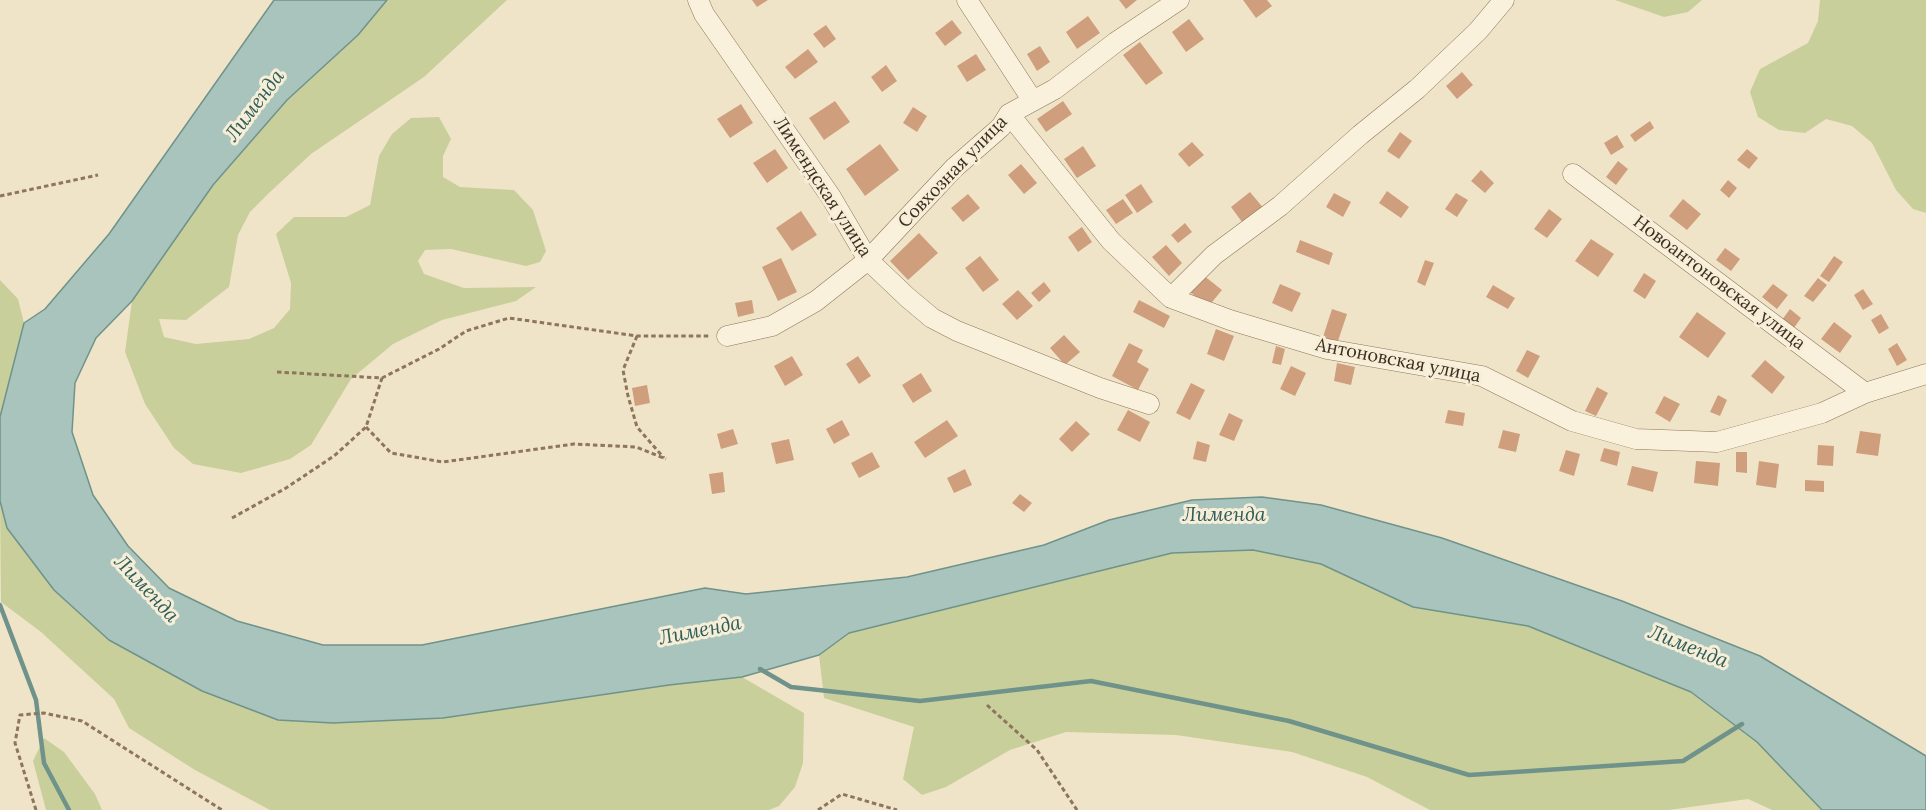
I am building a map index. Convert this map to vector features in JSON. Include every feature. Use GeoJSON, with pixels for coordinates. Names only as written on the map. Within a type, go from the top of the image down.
{"type":"FeatureCollection","features":[{"type":"Feature","properties":{"kind":"street","name":"Лимендская улица"},"geometry":{"type":"LineString","coordinates":[[698,0],[704,14],[831,196],[868,260],[932,318],[957,332],[1100,388],[1149,404]]}},
{"type":"Feature","properties":{"kind":"street"},"geometry":{"type":"LineString","coordinates":[[967,0],[1033,101]]}},
{"type":"Feature","properties":{"kind":"street","name":"Совхозная улица"},"geometry":{"type":"LineString","coordinates":[[727,336],[772,326],[816,301],[868,260],[954,168],[1001,127],[1009,114],[1055,89],[1116,42],[1179,0]]}},
{"type":"Feature","properties":{"kind":"street"},"geometry":{"type":"LineString","coordinates":[[1171,298],[1214,255],[1280,206],[1360,135],[1418,89],[1478,31],[1504,0]]}},
{"type":"Feature","properties":{"kind":"street","name":"Антоновская улица"},"geometry":{"type":"LineString","coordinates":[[1009,114],[1111,241],[1171,298],[1230,320],[1327,349],[1482,376],[1572,421],[1636,440],[1717,442],[1822,413],[1865,393],[1926,374]]}},
{"type":"Feature","properties":{"kind":"street","name":"Новоантоновская улица"},"geometry":{"type":"LineString","coordinates":[[1573,174],[1865,393]]}},
{"type":"Feature","properties":{"kind":"path"},"geometry":{"type":"LineString","coordinates":[[0,196],[98,175]]}},
{"type":"Feature","properties":{"kind":"path"},"geometry":{"type":"LineString","coordinates":[[277,372],[382,378],[439,349],[466,331],[509,318],[637,336],[727,336]]}},
{"type":"Feature","properties":{"kind":"path"},"geometry":{"type":"LineString","coordinates":[[366,427],[391,453],[443,462],[574,444],[636,447],[666,459],[637,427],[628,396],[623,370],[637,336]]}},
{"type":"Feature","properties":{"kind":"path"},"geometry":{"type":"LineString","coordinates":[[232,518],[286,488],[334,456],[366,427],[382,378]]}},
{"type":"Feature","properties":{"kind":"path"},"geometry":{"type":"LineString","coordinates":[[987,705],[1037,750],[1077,810]]}},
{"type":"Feature","properties":{"kind":"path"},"geometry":{"type":"LineString","coordinates":[[36,810],[15,743],[20,715],[44,713],[82,721],[222,810]]}},
{"type":"Feature","properties":{"kind":"path"},"geometry":{"type":"LineString","coordinates":[[819,810],[843,794],[897,810]]}},
{"type":"Feature","properties":{"kind":"green space"},"geometry":{"type":"Polygon","coordinates":[[[387,0],[507,0],[424,77],[311,154],[269,193],[250,212],[238,235],[229,287],[186,320],[159,319],[164,337],[196,344],[249,339],[274,328],[290,309],[291,283],[276,234],[294,217],[346,217],[370,205],[379,156],[392,134],[411,118],[439,117],[451,139],[443,156],[443,177],[460,187],[514,190],[533,210],[546,251],[540,262],[526,266],[451,249],[425,250],[418,261],[424,274],[464,288],[536,287],[516,301],[442,320],[393,344],[351,379],[311,445],[290,459],[241,473],[193,464],[174,448],[145,404],[125,352],[132,301],[213,185],[287,100],[358,35],[387,0]]]}},
{"type":"Feature","properties":{"kind":"green space"},"geometry":{"type":"Polygon","coordinates":[[[1615,0],[1702,0],[1688,12],[1664,17],[1615,0]]]}},
{"type":"Feature","properties":{"kind":"green space"},"geometry":{"type":"Polygon","coordinates":[[[1820,0],[1926,0],[1926,213],[1913,209],[1896,190],[1872,143],[1852,126],[1826,119],[1805,133],[1779,130],[1758,117],[1750,92],[1760,69],[1808,43],[1818,21],[1820,0]]]}},
{"type":"Feature","properties":{"kind":"green space"},"geometry":{"type":"Polygon","coordinates":[[[0,280],[18,299],[24,323],[0,417],[0,280]]]}},
{"type":"Feature","properties":{"kind":"green space"},"geometry":{"type":"Polygon","coordinates":[[[0,501],[7,528],[54,590],[109,640],[202,691],[278,720],[333,723],[443,718],[669,685],[742,677],[804,713],[803,763],[795,787],[779,806],[769,810],[270,810],[195,770],[129,728],[114,699],[41,632],[1,602],[0,501]]]}},
{"type":"Feature","properties":{"kind":"green space"},"geometry":{"type":"Polygon","coordinates":[[[1253,550],[1321,564],[1413,607],[1528,626],[1691,692],[1757,742],[1822,810],[1772,810],[1748,799],[1669,810],[1430,810],[1367,777],[1292,752],[1176,735],[1066,732],[1010,750],[946,787],[922,795],[903,779],[914,727],[824,698],[819,655],[849,633],[1172,553],[1253,550]]]}},
{"type":"Feature","properties":{"kind":"green space"},"geometry":{"type":"Polygon","coordinates":[[[44,738],[64,752],[95,794],[102,810],[46,810],[33,761],[44,738]]]}},
{"type":"Feature","properties":{"kind":"water","name":"Лименда"},"geometry":{"type":"Polygon","coordinates":[[[274,0],[387,0],[358,35],[287,100],[213,185],[132,301],[96,338],[75,383],[72,432],[93,495],[128,546],[169,588],[237,621],[323,645],[422,645],[705,588],[746,594],[907,577],[1044,545],[1109,520],[1192,500],[1262,497],[1321,505],[1442,538],[1622,601],[1760,656],[1926,756],[1926,810],[1822,810],[1757,742],[1691,692],[1528,626],[1413,607],[1321,564],[1253,550],[1172,553],[849,633],[819,655],[742,677],[669,685],[443,718],[333,723],[278,720],[202,691],[109,640],[54,590],[7,528],[0,501],[0,417],[24,323],[45,309],[109,234],[274,0]]]}},
{"type":"Feature","properties":{"kind":"building"},"geometry":{"type":"Polygon","coordinates":[[[752,0],[768,0],[757,7],[752,0]]]}},
{"type":"Feature","properties":{"kind":"building"},"geometry":{"type":"Polygon","coordinates":[[[1119,0],[1137,0],[1126,9],[1119,0]]]}},
{"type":"Feature","properties":{"kind":"building"},"geometry":{"type":"Polygon","coordinates":[[[1243,0],[1267,0],[1272,6],[1256,18],[1243,0]]]}},
{"type":"Feature","properties":{"kind":"building"},"geometry":{"type":"Polygon","coordinates":[[[1088,16],[1100,33],[1077,49],[1066,32],[1088,16]]]}},
{"type":"Feature","properties":{"kind":"building"},"geometry":{"type":"Polygon","coordinates":[[[1189,19],[1204,39],[1186,52],[1172,32],[1189,19]]]}},
{"type":"Feature","properties":{"kind":"building"},"geometry":{"type":"Polygon","coordinates":[[[952,20],[962,33],[945,46],[935,33],[952,20]]]}},
{"type":"Feature","properties":{"kind":"building"},"geometry":{"type":"Polygon","coordinates":[[[826,25],[836,39],[824,48],[813,34],[826,25]]]}},
{"type":"Feature","properties":{"kind":"building"},"geometry":{"type":"Polygon","coordinates":[[[1140,42],[1163,73],[1146,85],[1123,55],[1140,42]]]}},
{"type":"Feature","properties":{"kind":"building"},"geometry":{"type":"Polygon","coordinates":[[[1040,46],[1050,62],[1037,71],[1027,54],[1040,46]]]}},
{"type":"Feature","properties":{"kind":"building"},"geometry":{"type":"Polygon","coordinates":[[[808,49],[818,62],[795,79],[785,67],[808,49]]]}},
{"type":"Feature","properties":{"kind":"building"},"geometry":{"type":"Polygon","coordinates":[[[976,54],[986,70],[967,82],[957,66],[976,54]]]}},
{"type":"Feature","properties":{"kind":"building"},"geometry":{"type":"Polygon","coordinates":[[[886,65],[897,81],[882,92],[871,77],[886,65]]]}},
{"type":"Feature","properties":{"kind":"building"},"geometry":{"type":"Polygon","coordinates":[[[1462,72],[1473,85],[1457,99],[1446,86],[1462,72]]]}},
{"type":"Feature","properties":{"kind":"building"},"geometry":{"type":"Polygon","coordinates":[[[835,101],[850,122],[824,140],[809,118],[835,101]]]}},
{"type":"Feature","properties":{"kind":"building"},"geometry":{"type":"Polygon","coordinates":[[[1063,101],[1072,114],[1046,132],[1037,119],[1063,101]]]}},
{"type":"Feature","properties":{"kind":"building"},"geometry":{"type":"Polygon","coordinates":[[[741,104],[753,123],[730,138],[717,119],[741,104]]]}},
{"type":"Feature","properties":{"kind":"building"},"geometry":{"type":"Polygon","coordinates":[[[913,107],[927,116],[917,132],[903,123],[913,107]]]}},
{"type":"Feature","properties":{"kind":"building"},"geometry":{"type":"Polygon","coordinates":[[[1650,121],[1654,128],[1635,142],[1630,135],[1650,121]]]}},
{"type":"Feature","properties":{"kind":"building"},"geometry":{"type":"Polygon","coordinates":[[[1400,132],[1412,141],[1399,159],[1387,151],[1400,132]]]}},
{"type":"Feature","properties":{"kind":"building"},"geometry":{"type":"Polygon","coordinates":[[[1617,135],[1624,147],[1611,155],[1604,143],[1617,135]]]}},
{"type":"Feature","properties":{"kind":"building"},"geometry":{"type":"Polygon","coordinates":[[[1192,142],[1204,155],[1189,167],[1178,154],[1192,142]]]}},
{"type":"Feature","properties":{"kind":"building"},"geometry":{"type":"Polygon","coordinates":[[[880,144],[899,170],[865,196],[846,169],[880,144]]]}},
{"type":"Feature","properties":{"kind":"building"},"geometry":{"type":"Polygon","coordinates":[[[1083,146],[1096,166],[1077,178],[1064,159],[1083,146]]]}},
{"type":"Feature","properties":{"kind":"building"},"geometry":{"type":"Polygon","coordinates":[[[775,149],[788,168],[767,183],[753,163],[775,149]]]}},
{"type":"Feature","properties":{"kind":"building"},"geometry":{"type":"Polygon","coordinates":[[[1747,149],[1758,158],[1749,169],[1737,160],[1747,149]]]}},
{"type":"Feature","properties":{"kind":"building"},"geometry":{"type":"Polygon","coordinates":[[[1618,161],[1628,169],[1616,185],[1606,177],[1618,161]]]}},
{"type":"Feature","properties":{"kind":"building"},"geometry":{"type":"Polygon","coordinates":[[[1021,164],[1037,183],[1024,194],[1008,175],[1021,164]]]}},
{"type":"Feature","properties":{"kind":"building"},"geometry":{"type":"Polygon","coordinates":[[[1481,170],[1494,183],[1485,193],[1471,181],[1481,170]]]}},
{"type":"Feature","properties":{"kind":"building"},"geometry":{"type":"Polygon","coordinates":[[[1728,180],[1737,188],[1729,198],[1720,190],[1728,180]]]}},
{"type":"Feature","properties":{"kind":"building"},"geometry":{"type":"Polygon","coordinates":[[[1141,184],[1153,202],[1137,213],[1125,195],[1141,184]]]}},
{"type":"Feature","properties":{"kind":"building"},"geometry":{"type":"Polygon","coordinates":[[[1387,191],[1409,207],[1401,218],[1379,203],[1387,191]]]}},
{"type":"Feature","properties":{"kind":"building"},"geometry":{"type":"Polygon","coordinates":[[[1250,192],[1265,210],[1245,226],[1231,207],[1250,192]]]}},
{"type":"Feature","properties":{"kind":"building"},"geometry":{"type":"Polygon","coordinates":[[[1334,193],[1351,202],[1343,217],[1326,207],[1334,193]]]}},
{"type":"Feature","properties":{"kind":"building"},"geometry":{"type":"Polygon","coordinates":[[[1456,193],[1468,200],[1457,217],[1445,209],[1456,193]]]}},
{"type":"Feature","properties":{"kind":"building"},"geometry":{"type":"Polygon","coordinates":[[[968,194],[980,208],[963,222],[951,208],[968,194]]]}},
{"type":"Feature","properties":{"kind":"building"},"geometry":{"type":"Polygon","coordinates":[[[1123,199],[1133,213],[1116,224],[1106,210],[1123,199]]]}},
{"type":"Feature","properties":{"kind":"building"},"geometry":{"type":"Polygon","coordinates":[[[1683,199],[1701,214],[1687,230],[1669,216],[1683,199]]]}},
{"type":"Feature","properties":{"kind":"building"},"geometry":{"type":"Polygon","coordinates":[[[1549,209],[1562,219],[1547,238],[1534,229],[1549,209]]]}},
{"type":"Feature","properties":{"kind":"building"},"geometry":{"type":"Polygon","coordinates":[[[801,211],[817,235],[792,251],[776,228],[801,211]]]}},
{"type":"Feature","properties":{"kind":"building"},"geometry":{"type":"Polygon","coordinates":[[[1185,223],[1192,232],[1178,243],[1171,235],[1185,223]]]}},
{"type":"Feature","properties":{"kind":"building"},"geometry":{"type":"Polygon","coordinates":[[[1082,227],[1092,242],[1078,252],[1068,237],[1082,227]]]}},
{"type":"Feature","properties":{"kind":"building"},"geometry":{"type":"Polygon","coordinates":[[[919,233],[938,253],[908,280],[890,261],[919,233]]]}},
{"type":"Feature","properties":{"kind":"building"},"geometry":{"type":"Polygon","coordinates":[[[1591,239],[1614,254],[1598,277],[1575,261],[1591,239]]]}},
{"type":"Feature","properties":{"kind":"building"},"geometry":{"type":"Polygon","coordinates":[[[1300,240],[1333,253],[1329,265],[1296,252],[1300,240]]]}},
{"type":"Feature","properties":{"kind":"building"},"geometry":{"type":"Polygon","coordinates":[[[1166,245],[1182,263],[1169,276],[1152,257],[1166,245]]]}},
{"type":"Feature","properties":{"kind":"building"},"geometry":{"type":"Polygon","coordinates":[[[1725,248],[1740,259],[1731,271],[1716,260],[1725,248]]]}},
{"type":"Feature","properties":{"kind":"building"},"geometry":{"type":"Polygon","coordinates":[[[980,256],[999,280],[983,292],[965,268],[980,256]]]}},
{"type":"Feature","properties":{"kind":"building"},"geometry":{"type":"Polygon","coordinates":[[[1834,256],[1843,262],[1829,282],[1820,276],[1834,256]]]}},
{"type":"Feature","properties":{"kind":"building"},"geometry":{"type":"Polygon","coordinates":[[[781,258],[797,292],[778,301],[762,267],[781,258]]]}},
{"type":"Feature","properties":{"kind":"building"},"geometry":{"type":"Polygon","coordinates":[[[1425,260],[1434,263],[1425,286],[1417,282],[1425,260]]]}},
{"type":"Feature","properties":{"kind":"building"},"geometry":{"type":"Polygon","coordinates":[[[1644,273],[1656,281],[1645,299],[1633,291],[1644,273]]]}},
{"type":"Feature","properties":{"kind":"building"},"geometry":{"type":"Polygon","coordinates":[[[1203,275],[1222,290],[1208,307],[1190,292],[1203,275]]]}},
{"type":"Feature","properties":{"kind":"building"},"geometry":{"type":"Polygon","coordinates":[[[1818,278],[1827,285],[1813,302],[1804,296],[1818,278]]]}},
{"type":"Feature","properties":{"kind":"building"},"geometry":{"type":"Polygon","coordinates":[[[1044,282],[1051,291],[1039,302],[1031,293],[1044,282]]]}},
{"type":"Feature","properties":{"kind":"building"},"geometry":{"type":"Polygon","coordinates":[[[1280,284],[1301,293],[1292,312],[1272,303],[1280,284]]]}},
{"type":"Feature","properties":{"kind":"building"},"geometry":{"type":"Polygon","coordinates":[[[1773,284],[1788,295],[1777,309],[1762,297],[1773,284]]]}},
{"type":"Feature","properties":{"kind":"building"},"geometry":{"type":"Polygon","coordinates":[[[1493,285],[1515,298],[1508,309],[1486,297],[1493,285]]]}},
{"type":"Feature","properties":{"kind":"building"},"geometry":{"type":"Polygon","coordinates":[[[1863,289],[1873,304],[1863,310],[1854,295],[1863,289]]]}},
{"type":"Feature","properties":{"kind":"building"},"geometry":{"type":"Polygon","coordinates":[[[1018,290],[1033,306],[1017,320],[1002,304],[1018,290]]]}},
{"type":"Feature","properties":{"kind":"building"},"geometry":{"type":"Polygon","coordinates":[[[752,300],[754,313],[738,317],[735,303],[752,300]]]}},
{"type":"Feature","properties":{"kind":"building"},"geometry":{"type":"Polygon","coordinates":[[[1139,300],[1170,316],[1164,328],[1133,312],[1139,300]]]}},
{"type":"Feature","properties":{"kind":"building"},"geometry":{"type":"Polygon","coordinates":[[[1332,309],[1347,314],[1337,344],[1322,340],[1332,309]]]}},
{"type":"Feature","properties":{"kind":"building"},"geometry":{"type":"Polygon","coordinates":[[[1790,309],[1801,318],[1791,332],[1779,324],[1790,309]]]}},
{"type":"Feature","properties":{"kind":"building"},"geometry":{"type":"Polygon","coordinates":[[[1697,312],[1726,333],[1708,358],[1679,337],[1697,312]]]}},
{"type":"Feature","properties":{"kind":"building"},"geometry":{"type":"Polygon","coordinates":[[[1881,314],[1889,328],[1879,334],[1871,320],[1881,314]]]}},
{"type":"Feature","properties":{"kind":"building"},"geometry":{"type":"Polygon","coordinates":[[[1834,322],[1852,336],[1840,353],[1821,339],[1834,322]]]}},
{"type":"Feature","properties":{"kind":"building"},"geometry":{"type":"Polygon","coordinates":[[[1216,329],[1234,336],[1224,361],[1207,354],[1216,329]]]}},
{"type":"Feature","properties":{"kind":"building"},"geometry":{"type":"Polygon","coordinates":[[[1064,335],[1080,352],[1065,365],[1050,348],[1064,335]]]}},
{"type":"Feature","properties":{"kind":"building"},"geometry":{"type":"Polygon","coordinates":[[[1129,343],[1143,350],[1137,362],[1149,369],[1138,390],[1112,376],[1129,343]]]}},
{"type":"Feature","properties":{"kind":"building"},"geometry":{"type":"Polygon","coordinates":[[[1897,343],[1907,360],[1897,366],[1888,349],[1897,343]]]}},
{"type":"Feature","properties":{"kind":"building"},"geometry":{"type":"Polygon","coordinates":[[[1276,346],[1285,349],[1281,365],[1272,363],[1276,346]]]}},
{"type":"Feature","properties":{"kind":"building"},"geometry":{"type":"Polygon","coordinates":[[[1527,350],[1540,356],[1528,378],[1516,371],[1527,350]]]}},
{"type":"Feature","properties":{"kind":"building"},"geometry":{"type":"Polygon","coordinates":[[[792,356],[803,375],[785,386],[774,366],[792,356]]]}},
{"type":"Feature","properties":{"kind":"building"},"geometry":{"type":"Polygon","coordinates":[[[858,356],[871,376],[859,384],[846,364],[858,356]]]}},
{"type":"Feature","properties":{"kind":"building"},"geometry":{"type":"Polygon","coordinates":[[[1765,360],[1785,377],[1772,394],[1751,376],[1765,360]]]}},
{"type":"Feature","properties":{"kind":"building"},"geometry":{"type":"Polygon","coordinates":[[[1337,363],[1355,367],[1351,385],[1334,381],[1337,363]]]}},
{"type":"Feature","properties":{"kind":"building"},"geometry":{"type":"Polygon","coordinates":[[[1291,366],[1306,373],[1295,396],[1280,389],[1291,366]]]}},
{"type":"Feature","properties":{"kind":"building"},"geometry":{"type":"Polygon","coordinates":[[[921,373],[932,391],[913,403],[902,385],[921,373]]]}},
{"type":"Feature","properties":{"kind":"building"},"geometry":{"type":"Polygon","coordinates":[[[1191,383],[1205,390],[1190,420],[1176,413],[1191,383]]]}},
{"type":"Feature","properties":{"kind":"building"},"geometry":{"type":"Polygon","coordinates":[[[647,385],[650,403],[635,406],[632,388],[647,385]]]}},
{"type":"Feature","properties":{"kind":"building"},"geometry":{"type":"Polygon","coordinates":[[[1597,387],[1608,393],[1596,416],[1585,411],[1597,387]]]}},
{"type":"Feature","properties":{"kind":"building"},"geometry":{"type":"Polygon","coordinates":[[[1718,395],[1727,400],[1720,416],[1710,412],[1718,395]]]}},
{"type":"Feature","properties":{"kind":"building"},"geometry":{"type":"Polygon","coordinates":[[[1664,396],[1680,404],[1670,422],[1655,413],[1664,396]]]}},
{"type":"Feature","properties":{"kind":"building"},"geometry":{"type":"Polygon","coordinates":[[[1128,410],[1150,422],[1140,442],[1117,430],[1128,410]]]}},
{"type":"Feature","properties":{"kind":"building"},"geometry":{"type":"Polygon","coordinates":[[[1448,410],[1465,413],[1463,426],[1445,423],[1448,410]]]}},
{"type":"Feature","properties":{"kind":"building"},"geometry":{"type":"Polygon","coordinates":[[[1229,413],[1243,420],[1234,441],[1219,435],[1229,413]]]}},
{"type":"Feature","properties":{"kind":"building"},"geometry":{"type":"Polygon","coordinates":[[[842,420],[850,435],[834,444],[826,429],[842,420]]]}},
{"type":"Feature","properties":{"kind":"building"},"geometry":{"type":"Polygon","coordinates":[[[947,420],[958,436],[925,458],[914,442],[947,420]]]}},
{"type":"Feature","properties":{"kind":"building"},"geometry":{"type":"Polygon","coordinates":[[[1076,421],[1090,434],[1072,452],[1059,439],[1076,421]]]}},
{"type":"Feature","properties":{"kind":"building"},"geometry":{"type":"Polygon","coordinates":[[[733,429],[738,444],[721,449],[717,434],[733,429]]]}},
{"type":"Feature","properties":{"kind":"building"},"geometry":{"type":"Polygon","coordinates":[[[1503,430],[1520,434],[1516,452],[1498,448],[1503,430]]]}},
{"type":"Feature","properties":{"kind":"building"},"geometry":{"type":"Polygon","coordinates":[[[1860,431],[1881,434],[1878,456],[1856,453],[1860,431]]]}},
{"type":"Feature","properties":{"kind":"building"},"geometry":{"type":"Polygon","coordinates":[[[789,439],[794,460],[776,464],[771,443],[789,439]]]}},
{"type":"Feature","properties":{"kind":"building"},"geometry":{"type":"Polygon","coordinates":[[[1197,441],[1210,445],[1206,462],[1193,459],[1197,441]]]}},
{"type":"Feature","properties":{"kind":"building"},"geometry":{"type":"Polygon","coordinates":[[[1818,445],[1834,446],[1833,466],[1817,465],[1818,445]]]}},
{"type":"Feature","properties":{"kind":"building"},"geometry":{"type":"Polygon","coordinates":[[[1604,448],[1620,452],[1617,466],[1600,461],[1604,448]]]}},
{"type":"Feature","properties":{"kind":"building"},"geometry":{"type":"Polygon","coordinates":[[[1566,450],[1580,454],[1574,476],[1559,471],[1566,450]]]}},
{"type":"Feature","properties":{"kind":"building"},"geometry":{"type":"Polygon","coordinates":[[[872,452],[880,467],[859,478],[851,463],[872,452]]]}},
{"type":"Feature","properties":{"kind":"building"},"geometry":{"type":"Polygon","coordinates":[[[1736,452],[1747,452],[1747,473],[1736,472],[1736,452]]]}},
{"type":"Feature","properties":{"kind":"building"},"geometry":{"type":"Polygon","coordinates":[[[1696,461],[1720,463],[1718,486],[1694,483],[1696,461]]]}},
{"type":"Feature","properties":{"kind":"building"},"geometry":{"type":"Polygon","coordinates":[[[1759,461],[1779,464],[1776,488],[1756,485],[1759,461]]]}},
{"type":"Feature","properties":{"kind":"building"},"geometry":{"type":"Polygon","coordinates":[[[1632,466],[1658,472],[1653,492],[1627,485],[1632,466]]]}},
{"type":"Feature","properties":{"kind":"building"},"geometry":{"type":"Polygon","coordinates":[[[965,469],[972,485],[954,493],[947,478],[965,469]]]}},
{"type":"Feature","properties":{"kind":"building"},"geometry":{"type":"Polygon","coordinates":[[[723,472],[725,492],[712,494],[709,474],[723,472]]]}},
{"type":"Feature","properties":{"kind":"building"},"geometry":{"type":"Polygon","coordinates":[[[1805,480],[1824,481],[1824,492],[1805,491],[1805,480]]]}},
{"type":"Feature","properties":{"kind":"building"},"geometry":{"type":"Polygon","coordinates":[[[1020,494],[1032,503],[1024,512],[1012,503],[1020,494]]]}},
{"type":"Feature","properties":{"kind":"waterway"},"geometry":{"type":"LineString","coordinates":[[0,605],[36,700],[44,763],[69,810]]}},
{"type":"Feature","properties":{"kind":"waterway"},"geometry":{"type":"LineString","coordinates":[[760,669],[791,687],[920,701],[1091,681],[1289,721],[1469,775],[1683,761],[1742,724]]}}]}
